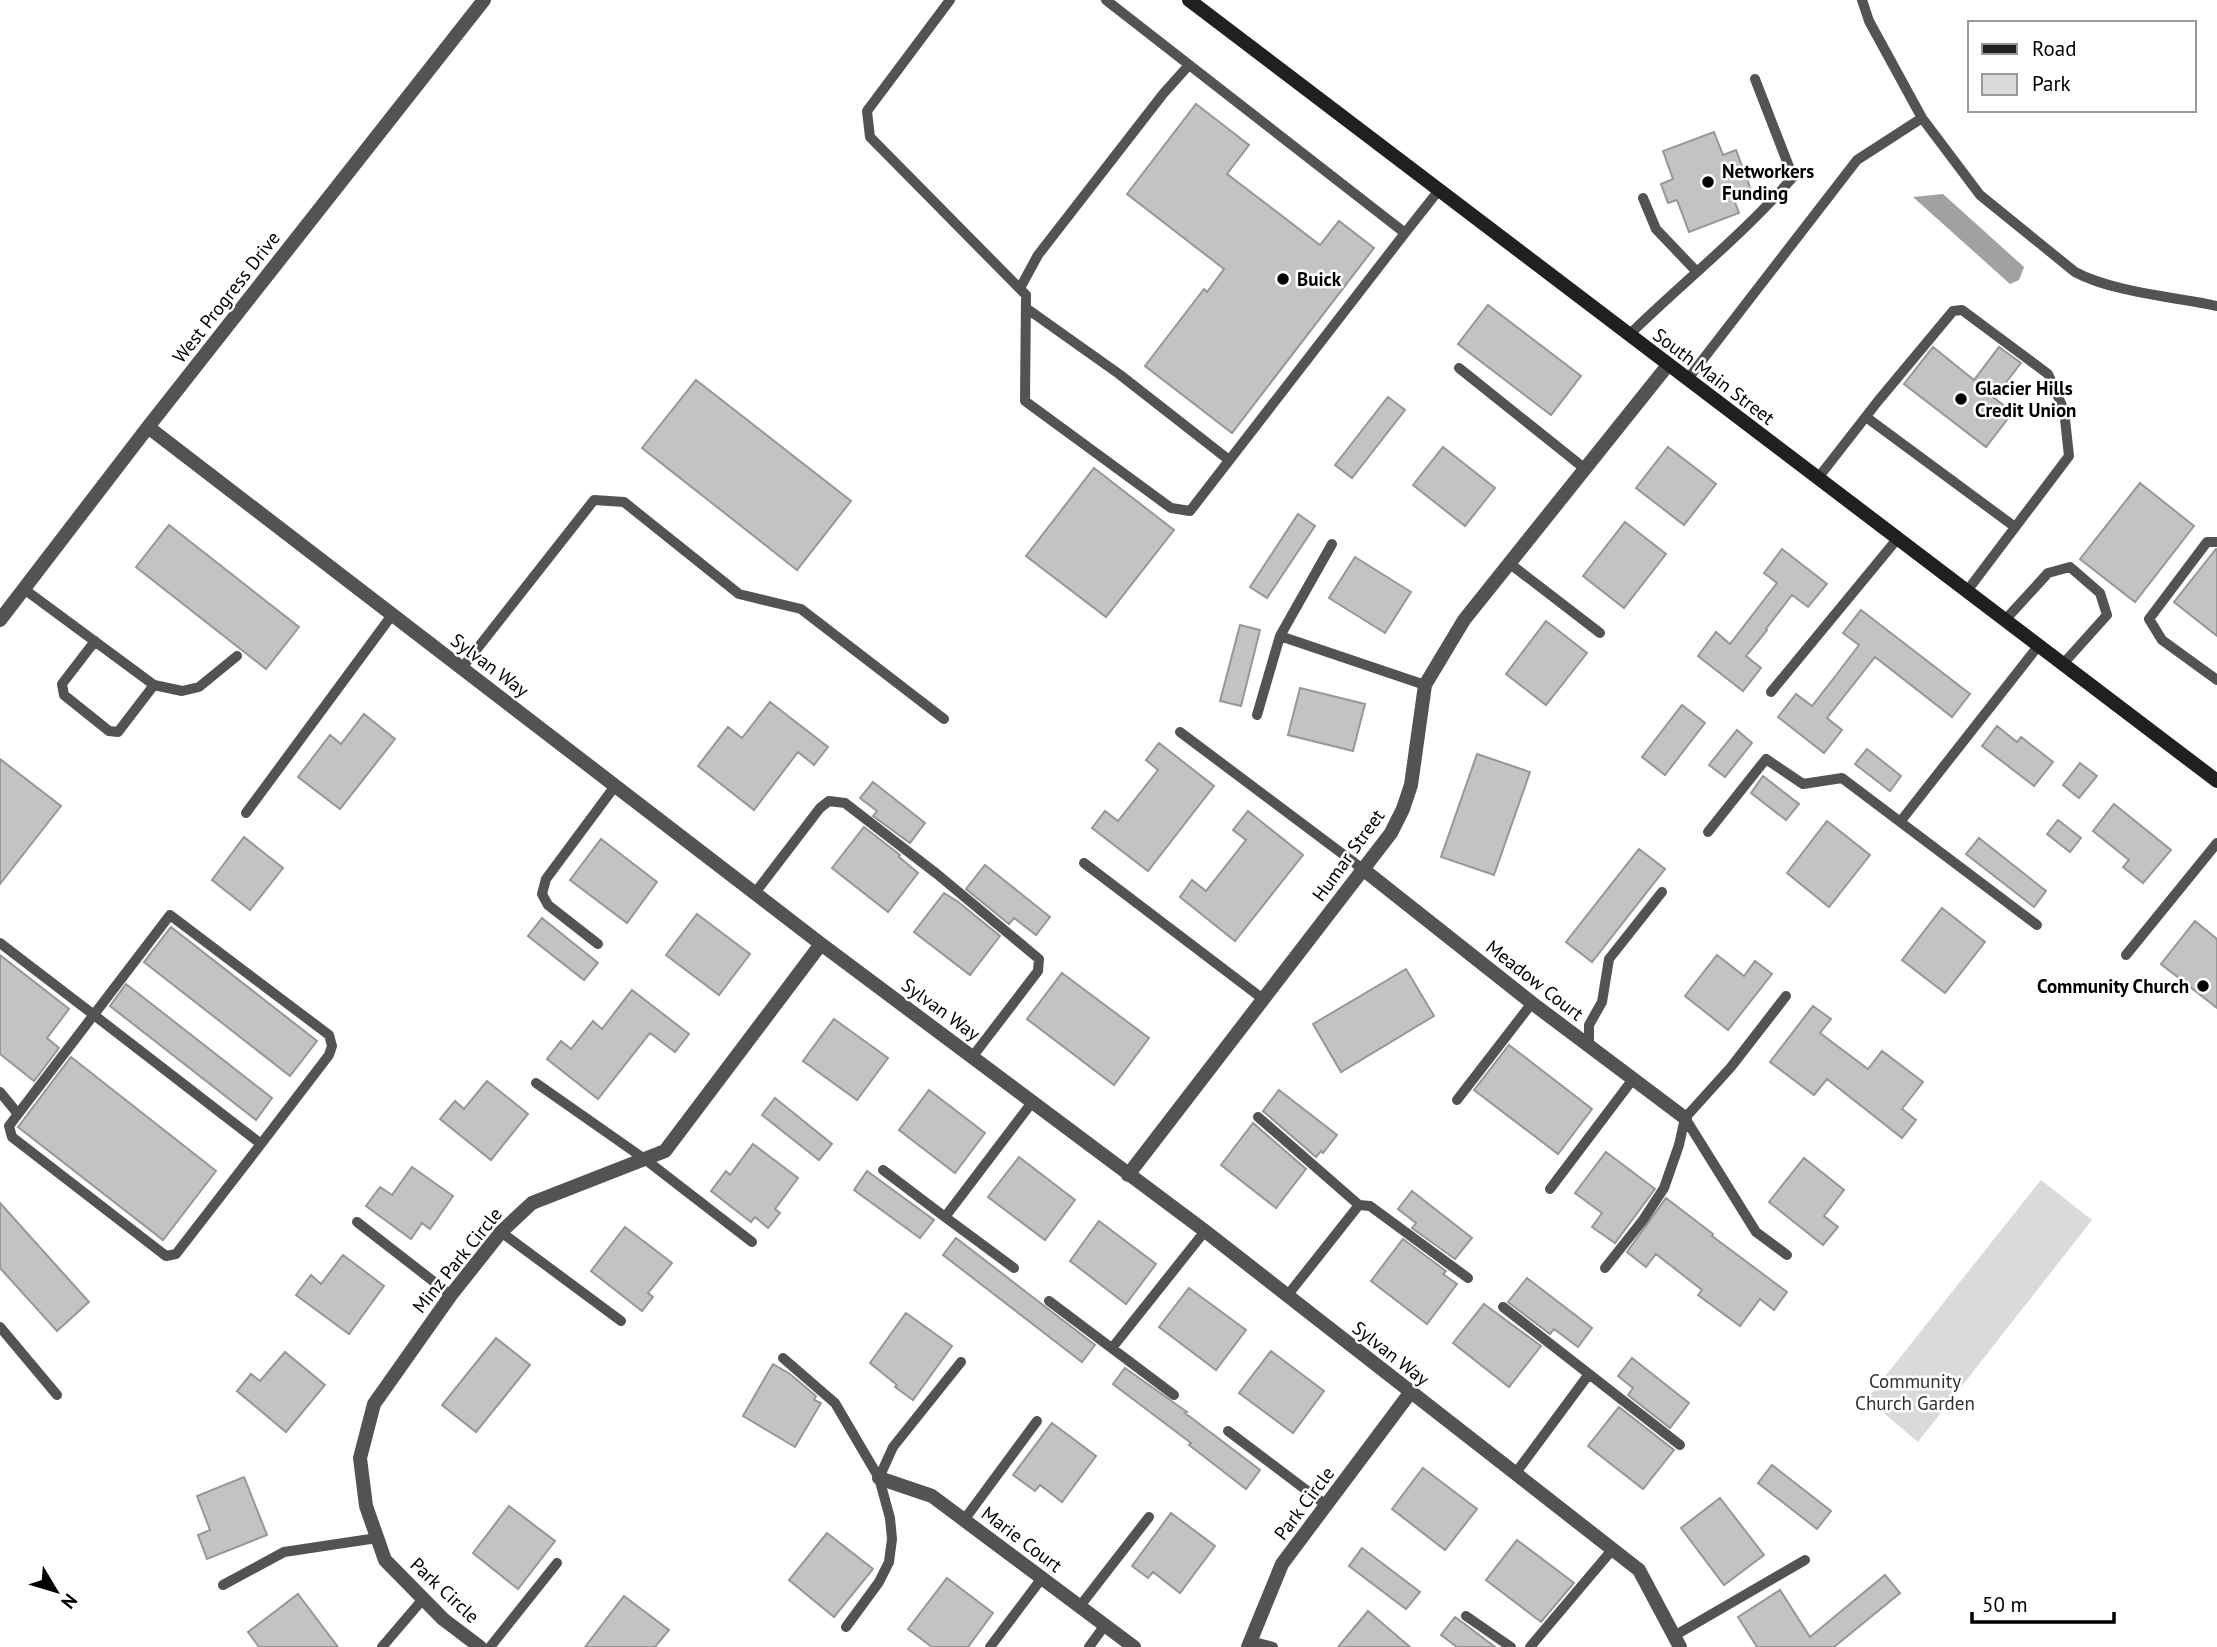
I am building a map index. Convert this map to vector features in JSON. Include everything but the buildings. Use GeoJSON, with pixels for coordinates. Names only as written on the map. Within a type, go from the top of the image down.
{"type":"FeatureCollection","features":[{"type":"Feature","properties":{"kind":"main road","name":"South Main Street"},"geometry":{"type":"LineString","coordinates":[[1189,0],[2217,781]]}},
{"type":"Feature","properties":{"kind":"street","name":"West Progress Drive"},"geometry":{"type":"LineString","coordinates":[[0,620],[148,427],[484,0]]}},
{"type":"Feature","properties":{"kind":"street","name":"Humar Street"},"geometry":{"type":"LineString","coordinates":[[1128,1175],[1391,833],[1403,809],[1410,785],[1425,685],[1464,620],[1668,365]]}},
{"type":"Feature","properties":{"kind":"street","name":"Sylvan Way"},"geometry":{"type":"LineString","coordinates":[[148,427],[821,944],[1205,1231],[1639,1570],[1677,1642]]}},
{"type":"Feature","properties":{"kind":"street","name":"Meadow Court"},"geometry":{"type":"LineString","coordinates":[[1364,870],[1532,1003],[1685,1118]]}},
{"type":"Feature","properties":{"kind":"street","name":"Minz Park Circle"},"geometry":{"type":"LineString","coordinates":[[384,1560],[366,1506],[360,1458],[374,1404],[451,1295],[501,1231],[532,1203],[665,1151],[821,944]]}},
{"type":"Feature","properties":{"kind":"street","name":"Park Circle"},"geometry":{"type":"LineString","coordinates":[[1249,1644],[1282,1564],[1410,1393]]}},
{"type":"Feature","properties":{"kind":"street","name":"Marie Court"},"geometry":{"type":"LineString","coordinates":[[879,1478],[932,1496],[1134,1647]]}},
{"type":"Feature","properties":{"kind":"street","name":"Park Circle"},"geometry":{"type":"LineString","coordinates":[[384,1560],[443,1619],[480,1647]]}},
{"type":"Feature","properties":{"kind":"lane"},"geometry":{"type":"LineString","coordinates":[[950,0],[867,111],[870,137],[1026,295],[1024,401],[1171,508],[1190,511],[1439,190]]}},
{"type":"Feature","properties":{"kind":"lane"},"geometry":{"type":"LineString","coordinates":[[1106,0],[1405,233]]}},
{"type":"Feature","properties":{"kind":"lane"},"geometry":{"type":"LineString","coordinates":[[1862,0],[1869,21],[1922,118],[1980,195],[2088,279],[2217,306]]}},
{"type":"Feature","properties":{"kind":"lane"},"geometry":{"type":"LineString","coordinates":[[1020,288],[1038,255],[1163,94],[1189,65]]}},
{"type":"Feature","properties":{"kind":"lane"},"geometry":{"type":"LineString","coordinates":[[1629,335],[1766,209],[1793,177],[1755,79]]}},
{"type":"Feature","properties":{"kind":"lane"},"geometry":{"type":"LineString","coordinates":[[1687,380],[1857,160],[1922,118]]}},
{"type":"Feature","properties":{"kind":"lane"},"geometry":{"type":"LineString","coordinates":[[1643,198],[1656,229],[1696,271]]}},
{"type":"Feature","properties":{"kind":"lane"},"geometry":{"type":"LineString","coordinates":[[1026,308],[1119,374],[1229,460]]}},
{"type":"Feature","properties":{"kind":"lane"},"geometry":{"type":"LineString","coordinates":[[1818,478],[1953,311],[1962,310],[2048,374],[2064,410],[2070,456],[1967,591]]}},
{"type":"Feature","properties":{"kind":"lane"},"geometry":{"type":"LineString","coordinates":[[1459,368],[1584,468]]}},
{"type":"Feature","properties":{"kind":"lane"},"geometry":{"type":"LineString","coordinates":[[1866,417],[2015,527]]}},
{"type":"Feature","properties":{"kind":"lane"},"geometry":{"type":"LineString","coordinates":[[462,668],[594,500],[624,502],[739,594],[801,609],[944,719]]}},
{"type":"Feature","properties":{"kind":"lane"},"geometry":{"type":"LineString","coordinates":[[1771,692],[1898,538]]}},
{"type":"Feature","properties":{"kind":"lane"},"geometry":{"type":"LineString","coordinates":[[2217,542],[2207,542],[2149,619],[2162,640],[2217,680]]}},
{"type":"Feature","properties":{"kind":"lane"},"geometry":{"type":"LineString","coordinates":[[1257,715],[1280,636],[1332,544]]}},
{"type":"Feature","properties":{"kind":"lane"},"geometry":{"type":"LineString","coordinates":[[1509,563],[1600,633]]}},
{"type":"Feature","properties":{"kind":"lane"},"geometry":{"type":"LineString","coordinates":[[2006,620],[2048,573],[2070,567],[2100,593],[2107,615],[2063,664]]}},
{"type":"Feature","properties":{"kind":"lane"},"geometry":{"type":"LineString","coordinates":[[24,589],[154,685],[182,691],[199,687],[237,656]]}},
{"type":"Feature","properties":{"kind":"lane"},"geometry":{"type":"LineString","coordinates":[[246,813],[392,615]]}},
{"type":"Feature","properties":{"kind":"lane"},"geometry":{"type":"LineString","coordinates":[[1280,636],[1425,685]]}},
{"type":"Feature","properties":{"kind":"lane"},"geometry":{"type":"LineString","coordinates":[[95,641],[62,684],[64,695],[110,732],[118,732],[154,685]]}},
{"type":"Feature","properties":{"kind":"lane"},"geometry":{"type":"LineString","coordinates":[[1900,822],[2039,645]]}},
{"type":"Feature","properties":{"kind":"lane"},"geometry":{"type":"LineString","coordinates":[[1180,732],[1364,870]]}},
{"type":"Feature","properties":{"kind":"lane"},"geometry":{"type":"LineString","coordinates":[[1708,832],[1766,759],[1803,785],[1842,778],[2036,925]]}},
{"type":"Feature","properties":{"kind":"lane"},"geometry":{"type":"LineString","coordinates":[[598,944],[548,905],[542,894],[546,879],[615,786]]}},
{"type":"Feature","properties":{"kind":"lane"},"geometry":{"type":"LineString","coordinates":[[755,893],[820,808],[829,802],[845,803],[937,874],[1039,959],[1038,971],[973,1056]]}},
{"type":"Feature","properties":{"kind":"lane"},"geometry":{"type":"LineString","coordinates":[[2126,955],[2217,843]]}},
{"type":"Feature","properties":{"kind":"lane"},"geometry":{"type":"LineString","coordinates":[[1084,863],[1263,999]]}},
{"type":"Feature","properties":{"kind":"lane"},"geometry":{"type":"LineString","coordinates":[[1589,1046],[1589,1025],[1602,1002],[1609,959],[1662,892]]}},
{"type":"Feature","properties":{"kind":"lane"},"geometry":{"type":"LineString","coordinates":[[170,915],[329,1035],[332,1046],[329,1055],[176,1254],[166,1255],[12,1137],[9,1126],[94,1015],[170,915]]}},
{"type":"Feature","properties":{"kind":"lane"},"geometry":{"type":"LineString","coordinates":[[0,943],[261,1144]]}},
{"type":"Feature","properties":{"kind":"lane"},"geometry":{"type":"LineString","coordinates":[[1605,1268],[1664,1188],[1685,1118],[1731,1066],[1786,996]]}},
{"type":"Feature","properties":{"kind":"lane"},"geometry":{"type":"LineString","coordinates":[[1457,1100],[1532,1003]]}},
{"type":"Feature","properties":{"kind":"lane"},"geometry":{"type":"LineString","coordinates":[[1550,1189],[1633,1079]]}},
{"type":"Feature","properties":{"kind":"lane"},"geometry":{"type":"LineString","coordinates":[[536,1083],[646,1160],[752,1242]]}},
{"type":"Feature","properties":{"kind":"lane"},"geometry":{"type":"LineString","coordinates":[[0,1092],[18,1114]]}},
{"type":"Feature","properties":{"kind":"lane"},"geometry":{"type":"LineString","coordinates":[[945,1217],[1033,1101]]}},
{"type":"Feature","properties":{"kind":"lane"},"geometry":{"type":"LineString","coordinates":[[1258,1118],[1359,1205],[1370,1206],[1468,1278]]}},
{"type":"Feature","properties":{"kind":"lane"},"geometry":{"type":"LineString","coordinates":[[1685,1118],[1756,1232],[1787,1255]]}},
{"type":"Feature","properties":{"kind":"lane"},"geometry":{"type":"LineString","coordinates":[[883,1170],[1014,1268]]}},
{"type":"Feature","properties":{"kind":"lane"},"geometry":{"type":"LineString","coordinates":[[1287,1296],[1359,1205]]}},
{"type":"Feature","properties":{"kind":"lane"},"geometry":{"type":"LineString","coordinates":[[357,1222],[451,1295]]}},
{"type":"Feature","properties":{"kind":"lane"},"geometry":{"type":"LineString","coordinates":[[501,1231],[621,1321]]}},
{"type":"Feature","properties":{"kind":"lane"},"geometry":{"type":"LineString","coordinates":[[1112,1348],[1205,1231]]}},
{"type":"Feature","properties":{"kind":"lane"},"geometry":{"type":"LineString","coordinates":[[1049,1301],[1174,1395]]}},
{"type":"Feature","properties":{"kind":"lane"},"geometry":{"type":"LineString","coordinates":[[1503,1307],[1680,1445]]}},
{"type":"Feature","properties":{"kind":"lane"},"geometry":{"type":"LineString","coordinates":[[0,1327],[57,1395]]}},
{"type":"Feature","properties":{"kind":"lane"},"geometry":{"type":"LineString","coordinates":[[783,1358],[835,1403],[879,1478],[891,1529],[889,1562],[879,1582],[846,1628]]}},
{"type":"Feature","properties":{"kind":"lane"},"geometry":{"type":"LineString","coordinates":[[879,1478],[893,1447],[961,1362]]}},
{"type":"Feature","properties":{"kind":"lane"},"geometry":{"type":"LineString","coordinates":[[1515,1475],[1589,1374]]}},
{"type":"Feature","properties":{"kind":"lane"},"geometry":{"type":"LineString","coordinates":[[964,1520],[1037,1421]]}},
{"type":"Feature","properties":{"kind":"lane"},"geometry":{"type":"LineString","coordinates":[[1228,1431],[1326,1505]]}},
{"type":"Feature","properties":{"kind":"lane"},"geometry":{"type":"LineString","coordinates":[[1080,1606],[1149,1517]]}},
{"type":"Feature","properties":{"kind":"lane"},"geometry":{"type":"LineString","coordinates":[[223,1585],[284,1552],[377,1538]]}},
{"type":"Feature","properties":{"kind":"lane"},"geometry":{"type":"LineString","coordinates":[[1530,1647],[1612,1550]]}},
{"type":"Feature","properties":{"kind":"lane"},"geometry":{"type":"LineString","coordinates":[[1677,1642],[1711,1617],[1805,1560]]}},
{"type":"Feature","properties":{"kind":"lane"},"geometry":{"type":"LineString","coordinates":[[490,1647],[556,1563]]}},
{"type":"Feature","properties":{"kind":"lane"},"geometry":{"type":"LineString","coordinates":[[990,1647],[1041,1578]]}},
{"type":"Feature","properties":{"kind":"lane"},"geometry":{"type":"LineString","coordinates":[[382,1647],[423,1599]]}},
{"type":"Feature","properties":{"kind":"lane"},"geometry":{"type":"LineString","coordinates":[[1465,1616],[1511,1647]]}},
{"type":"Feature","properties":{"kind":"lane"},"geometry":{"type":"LineString","coordinates":[[1089,1647],[1105,1625]]}},
{"type":"Feature","properties":{"kind":"lane"},"geometry":{"type":"LineString","coordinates":[[1249,1644],[1273,1647]]}},
{"type":"Feature","properties":{"kind":"green space","name":"Community Church Garden"},"geometry":{"type":"Polygon","coordinates":[[[2041,1180],[2092,1220],[1918,1442],[1867,1399],[2041,1180]]]}},
{"type":"Feature","properties":{"kind":"shaded area"},"geometry":{"type":"Polygon","coordinates":[[[1943,194],[2024,267],[2019,280],[2010,284],[1913,197],[1943,194]]]}},
{"type":"Feature","properties":{"kind":"place","name":"Networkers Funding"},"geometry":{"type":"Point","coordinates":[1708,182]}},
{"type":"Feature","properties":{"kind":"place","name":"Buick"},"geometry":{"type":"Point","coordinates":[1283,279]}},
{"type":"Feature","properties":{"kind":"place","name":"Glacier Hills Credit Union"},"geometry":{"type":"Point","coordinates":[1961,399]}},
{"type":"Feature","properties":{"kind":"place","name":"Community Church"},"geometry":{"type":"Point","coordinates":[2203,986]}}]}
